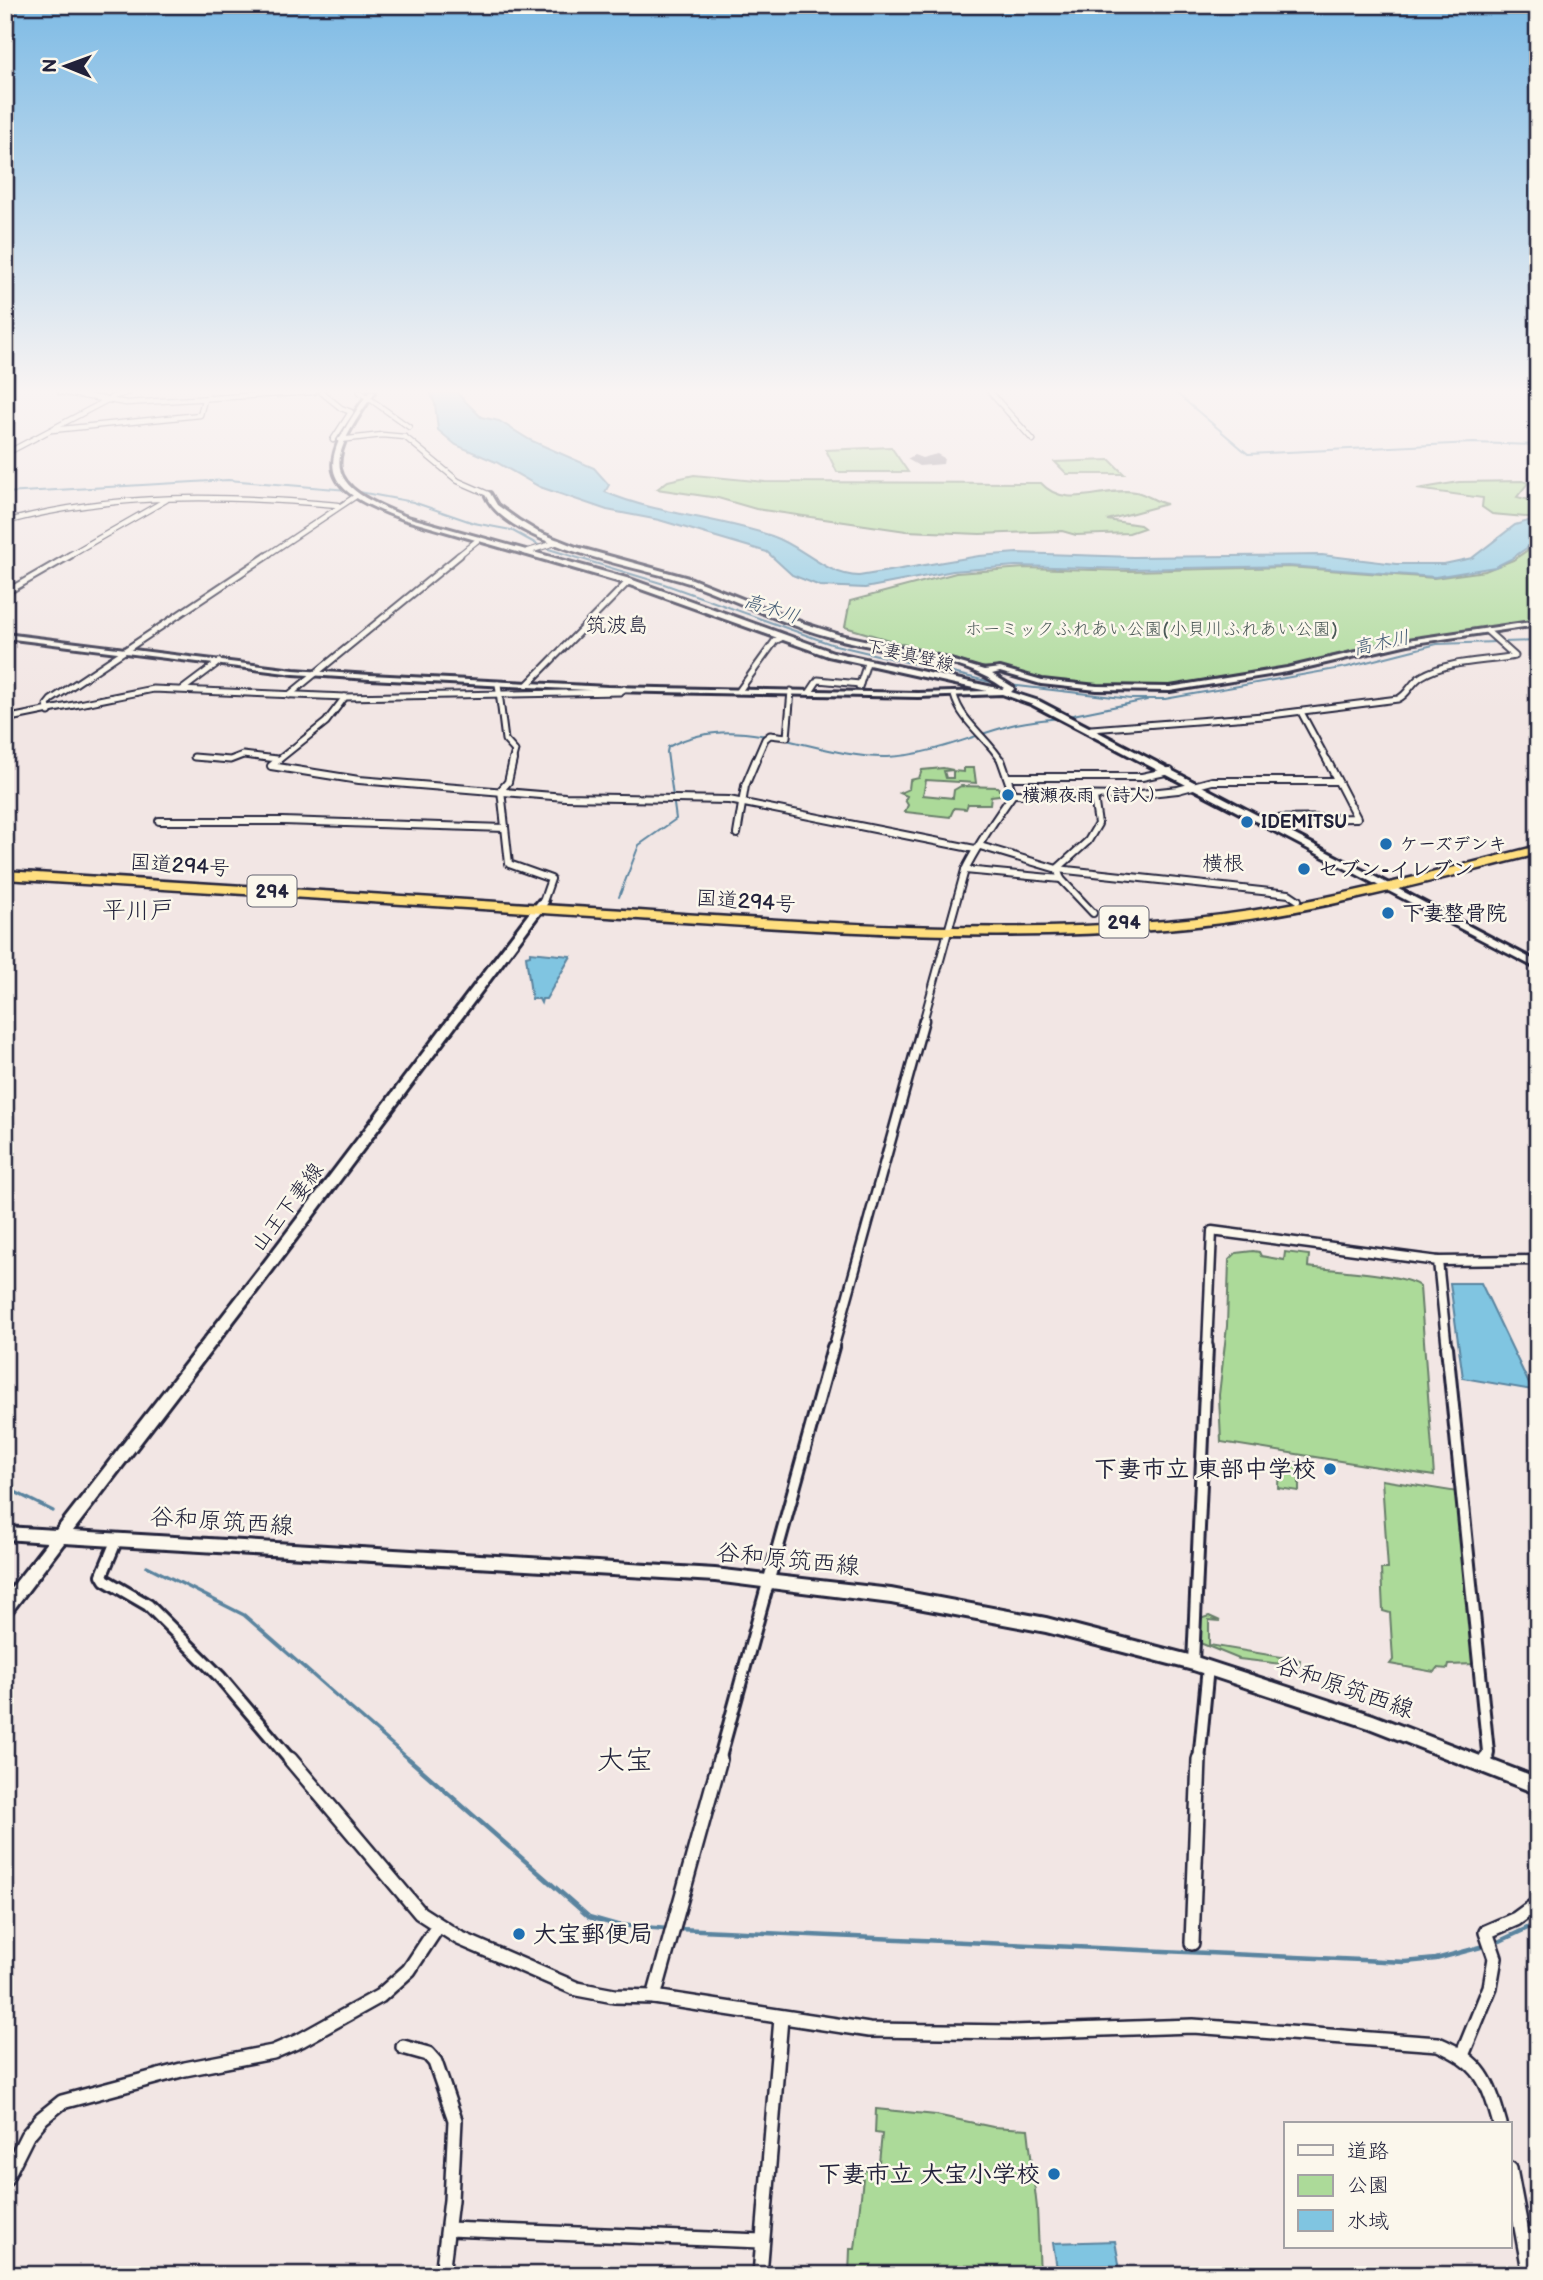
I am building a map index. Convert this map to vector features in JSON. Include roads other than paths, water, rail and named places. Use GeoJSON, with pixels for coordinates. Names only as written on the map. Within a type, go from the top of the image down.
{"type":"FeatureCollection","features":[{"type":"Feature","properties":{"kind":"highway","name":"294"},"geometry":{"type":"LineString","coordinates":[[1384,884],[1538,843]]}},
{"type":"Feature","properties":{"kind":"highway","name":"国道294号"},"geometry":{"type":"LineString","coordinates":[[948,929],[1103,924],[1209,914],[1384,884],[1478,865],[1538,849]]}},
{"type":"Feature","properties":{"kind":"highway","name":"国道294号"},"geometry":{"type":"LineString","coordinates":[[5,869],[541,905]]}},
{"type":"Feature","properties":{"kind":"highway","name":"国道294号"},"geometry":{"type":"LineString","coordinates":[[5,875],[1052,933],[1179,923],[1277,911],[1384,884]]}},
{"type":"Feature","properties":{"kind":"main road","name":"下妻真壁線"},"geometry":{"type":"LineString","coordinates":[[362,498],[397,515],[628,582],[781,638],[867,663],[1005,687],[1067,717]]}},
{"type":"Feature","properties":{"kind":"main road"},"geometry":{"type":"LineString","coordinates":[[5,1608],[60,1534]]}},
{"type":"Feature","properties":{"kind":"street"},"geometry":{"type":"LineString","coordinates":[[5,522],[88,505],[165,498]]}},
{"type":"Feature","properties":{"kind":"street"},"geometry":{"type":"LineString","coordinates":[[5,593],[169,498]]}},
{"type":"Feature","properties":{"kind":"street"},"geometry":{"type":"LineString","coordinates":[[264,498],[338,505]]}},
{"type":"Feature","properties":{"kind":"street"},"geometry":{"type":"LineString","coordinates":[[49,712],[47,705],[51,700],[349,498]]}},
{"type":"Feature","properties":{"kind":"street"},"geometry":{"type":"LineString","coordinates":[[489,498],[501,511],[554,544],[692,582],[808,628],[870,645],[952,662],[982,673],[1005,687]]}},
{"type":"Feature","properties":{"kind":"street"},"geometry":{"type":"LineString","coordinates":[[288,696],[479,539]]}},
{"type":"Feature","properties":{"kind":"street"},"geometry":{"type":"LineString","coordinates":[[528,551],[554,544]]}},
{"type":"Feature","properties":{"kind":"street"},"geometry":{"type":"LineString","coordinates":[[527,685],[628,582]]}},
{"type":"Feature","properties":{"kind":"street"},"geometry":{"type":"LineString","coordinates":[[982,673],[1000,670],[1041,682],[1097,688],[1170,689],[1287,670],[1381,647],[1538,624]]}},
{"type":"Feature","properties":{"kind":"street"},"geometry":{"type":"LineString","coordinates":[[1091,729],[1301,712],[1403,698],[1423,675],[1466,662],[1514,656],[1487,631]]}},
{"type":"Feature","properties":{"kind":"street"},"geometry":{"type":"LineString","coordinates":[[5,636],[317,673],[498,684],[810,692],[859,689],[954,695],[1005,687]]}},
{"type":"Feature","properties":{"kind":"street"},"geometry":{"type":"LineString","coordinates":[[739,691],[775,641],[781,638]]}},
{"type":"Feature","properties":{"kind":"street"},"geometry":{"type":"LineString","coordinates":[[183,689],[219,662]]}},
{"type":"Feature","properties":{"kind":"street"},"geometry":{"type":"LineString","coordinates":[[859,689],[867,663]]}},
{"type":"Feature","properties":{"kind":"street"},"geometry":{"type":"LineString","coordinates":[[498,684],[505,740],[515,751],[508,782],[501,790],[509,864],[551,879],[541,905]]}},
{"type":"Feature","properties":{"kind":"street"},"geometry":{"type":"LineString","coordinates":[[5,719],[49,712],[125,693],[183,689],[345,697],[620,692],[625,689]]}},
{"type":"Feature","properties":{"kind":"street"},"geometry":{"type":"LineString","coordinates":[[737,834],[741,802],[766,737],[787,737],[790,691]]}},
{"type":"Feature","properties":{"kind":"street"},"geometry":{"type":"LineString","coordinates":[[654,1997],[673,1920],[965,870],[1013,794],[1009,778],[986,739],[958,712],[954,695]]}},
{"type":"Feature","properties":{"kind":"street"},"geometry":{"type":"LineString","coordinates":[[345,697],[326,722],[277,759],[272,764],[273,767],[326,776],[565,797],[741,802],[977,848],[1057,869],[1289,894],[1298,900]]}},
{"type":"Feature","properties":{"kind":"street"},"geometry":{"type":"LineString","coordinates":[[1260,819],[1356,819],[1301,712]]}},
{"type":"Feature","properties":{"kind":"street","name":"下妻真壁線"},"geometry":{"type":"LineString","coordinates":[[1067,717],[1538,966]]}},
{"type":"Feature","properties":{"kind":"street"},"geometry":{"type":"LineString","coordinates":[[194,757],[230,760],[243,755],[277,759]]}},
{"type":"Feature","properties":{"kind":"street"},"geometry":{"type":"LineString","coordinates":[[1009,778],[1142,777],[1170,771]]}},
{"type":"Feature","properties":{"kind":"street"},"geometry":{"type":"LineString","coordinates":[[1013,794],[1094,797],[1178,790],[1212,781],[1337,781]]}},
{"type":"Feature","properties":{"kind":"street"},"geometry":{"type":"LineString","coordinates":[[1057,869],[1088,841],[1098,824],[1094,797]]}},
{"type":"Feature","properties":{"kind":"street"},"geometry":{"type":"LineString","coordinates":[[159,821],[293,821],[505,828]]}},
{"type":"Feature","properties":{"kind":"street"},"geometry":{"type":"LineString","coordinates":[[1057,869],[1061,879],[1093,913]]}},
{"type":"Feature","properties":{"kind":"street"},"geometry":{"type":"LineString","coordinates":[[965,870],[1061,879]]}},
{"type":"Feature","properties":{"kind":"street","name":"山王下妻線"},"geometry":{"type":"LineString","coordinates":[[60,1534],[267,1268],[541,905]]}},
{"type":"Feature","properties":{"kind":"street"},"geometry":{"type":"LineString","coordinates":[[1192,1943],[1200,1735],[1212,1231],[1438,1261],[1538,1260]]}},
{"type":"Feature","properties":{"kind":"street"},"geometry":{"type":"LineString","coordinates":[[1438,1261],[1488,1752],[1485,1765]]}},
{"type":"Feature","properties":{"kind":"street","name":"谷和原筑西線"},"geometry":{"type":"LineString","coordinates":[[5,1533],[60,1534],[768,1580],[873,1593],[999,1615],[1200,1665],[1373,1722],[1538,1786]]}},
{"type":"Feature","properties":{"kind":"street"},"geometry":{"type":"LineString","coordinates":[[117,1539],[103,1566],[102,1575],[105,1580],[148,1605],[181,1637],[297,1766],[420,1913],[438,1926],[489,1952],[577,1989],[614,1996],[654,1997],[781,2018],[908,2032],[1013,2032],[1193,2026],[1438,2044],[1463,2053],[1489,2084],[1499,2122]]}},
{"type":"Feature","properties":{"kind":"street"},"geometry":{"type":"LineString","coordinates":[[1463,2053],[1490,1987],[1495,1958],[1486,1932],[1516,1919],[1538,1903]]}},
{"type":"Feature","properties":{"kind":"street"},"geometry":{"type":"LineString","coordinates":[[5,2180],[28,2132],[47,2112],[62,2102],[185,2069],[273,2052],[301,2040],[380,1996],[409,1970],[438,1926]]}},
{"type":"Feature","properties":{"kind":"street"},"geometry":{"type":"LineString","coordinates":[[760,2275],[781,2018]]}},
{"type":"Feature","properties":{"kind":"street"},"geometry":{"type":"LineString","coordinates":[[402,2048],[428,2054],[435,2062],[455,2120],[448,2229],[442,2275]]}},
{"type":"Feature","properties":{"kind":"street"},"geometry":{"type":"LineString","coordinates":[[1512,2180],[1530,2275]]}},
{"type":"Feature","properties":{"kind":"street"},"geometry":{"type":"LineString","coordinates":[[448,2229],[762,2241]]}},
{"type":"Feature","properties":{"kind":"water"},"geometry":{"type":"Polygon","coordinates":[[[573,498],[621,498],[731,524],[772,536],[825,566],[859,576],[979,556],[1017,553],[1133,557],[1322,555],[1396,564],[1444,564],[1472,558],[1515,525],[1538,518],[1538,540],[1495,567],[1435,577],[1289,566],[1129,569],[1016,566],[953,571],[865,588],[820,586],[792,575],[767,552],[659,520],[607,510],[573,498]]]}},
{"type":"Feature","properties":{"kind":"water"},"geometry":{"type":"Polygon","coordinates":[[[530,952],[571,956],[541,1003],[539,999],[532,999],[526,956],[530,955],[530,952]]]}},
{"type":"Feature","properties":{"kind":"water"},"geometry":{"type":"Polygon","coordinates":[[[1450,1283],[1481,1283],[1532,1390],[1463,1378],[1450,1283]]]}},
{"type":"Feature","properties":{"kind":"water"},"geometry":{"type":"Polygon","coordinates":[[[1115,2241],[1121,2275],[1058,2275],[1053,2243],[1115,2241]]]}},
{"type":"Feature","properties":{"kind":"waterway","name":"高木川"},"geometry":{"type":"LineString","coordinates":[[394,498],[413,502],[474,523],[511,530],[542,547],[664,584],[831,644],[999,684]]}},
{"type":"Feature","properties":{"kind":"waterway","name":"高木川"},"geometry":{"type":"LineString","coordinates":[[1503,642],[1538,641]]}},
{"type":"Feature","properties":{"kind":"waterway","name":"高木川"},"geometry":{"type":"LineString","coordinates":[[1009,685],[1131,699],[1165,699],[1347,667],[1437,644],[1496,642]]}},
{"type":"Feature","properties":{"kind":"waterway"},"geometry":{"type":"LineString","coordinates":[[1068,716],[1147,700]]}},
{"type":"Feature","properties":{"kind":"waterway"},"geometry":{"type":"LineString","coordinates":[[619,897],[639,845],[676,819],[668,747],[696,736],[723,732],[778,738],[860,756],[904,756],[1014,724],[1061,718]]}},
{"type":"Feature","properties":{"kind":"waterway"},"geometry":{"type":"LineString","coordinates":[[5,1487],[53,1511]]}},
{"type":"Feature","properties":{"kind":"waterway"},"geometry":{"type":"LineString","coordinates":[[147,1566],[244,1615],[411,1761]]}},
{"type":"Feature","properties":{"kind":"waterway"},"geometry":{"type":"LineString","coordinates":[[409,1759],[589,1917],[617,1925],[668,1929]]}},
{"type":"Feature","properties":{"kind":"waterway"},"geometry":{"type":"LineString","coordinates":[[1500,1941],[1538,1923]]}},
{"type":"Feature","properties":{"kind":"waterway"},"geometry":{"type":"LineString","coordinates":[[678,1929],[1405,1962],[1436,1959],[1481,1947]]}},
{"type":"Feature","properties":{"kind":"place","name":"横瀬夜雨（詩人）"},"geometry":{"type":"Point","coordinates":[1008,795]}},
{"type":"Feature","properties":{"kind":"place","name":"IDEMITSU"},"geometry":{"type":"Point","coordinates":[1247,822]}},
{"type":"Feature","properties":{"kind":"place","name":"ケーズデンキ"},"geometry":{"type":"Point","coordinates":[1386,844]}},
{"type":"Feature","properties":{"kind":"place","name":"セブン-イレブン"},"geometry":{"type":"Point","coordinates":[1304,869]}},
{"type":"Feature","properties":{"kind":"place","name":"下妻整骨院"},"geometry":{"type":"Point","coordinates":[1388,913]}},
{"type":"Feature","properties":{"kind":"place","name":"下妻市立 東部中学校"},"geometry":{"type":"Point","coordinates":[1330,1469]}},
{"type":"Feature","properties":{"kind":"place","name":"大宝郵便局"},"geometry":{"type":"Point","coordinates":[519,1934]}},
{"type":"Feature","properties":{"kind":"place","name":"下妻市立 大宝小学校"},"geometry":{"type":"Point","coordinates":[1054,2174]}},
{"type":"Feature","properties":{"kind":"district","name":"筑波島"},"geometry":{"type":"Point","coordinates":[617,625]}},
{"type":"Feature","properties":{"kind":"district","name":"横根"},"geometry":{"type":"Point","coordinates":[1223,863]}},
{"type":"Feature","properties":{"kind":"district","name":"平川戸"},"geometry":{"type":"Point","coordinates":[138,910]}},
{"type":"Feature","properties":{"kind":"district","name":"大宝"},"geometry":{"type":"Point","coordinates":[625,1759]}},
{"type":"Feature","properties":{"kind":"park label","name":"ホーミックふれあい公園(小貝川ふれあい公園)"},"geometry":{"type":"Point","coordinates":[1151,629]}}]}
